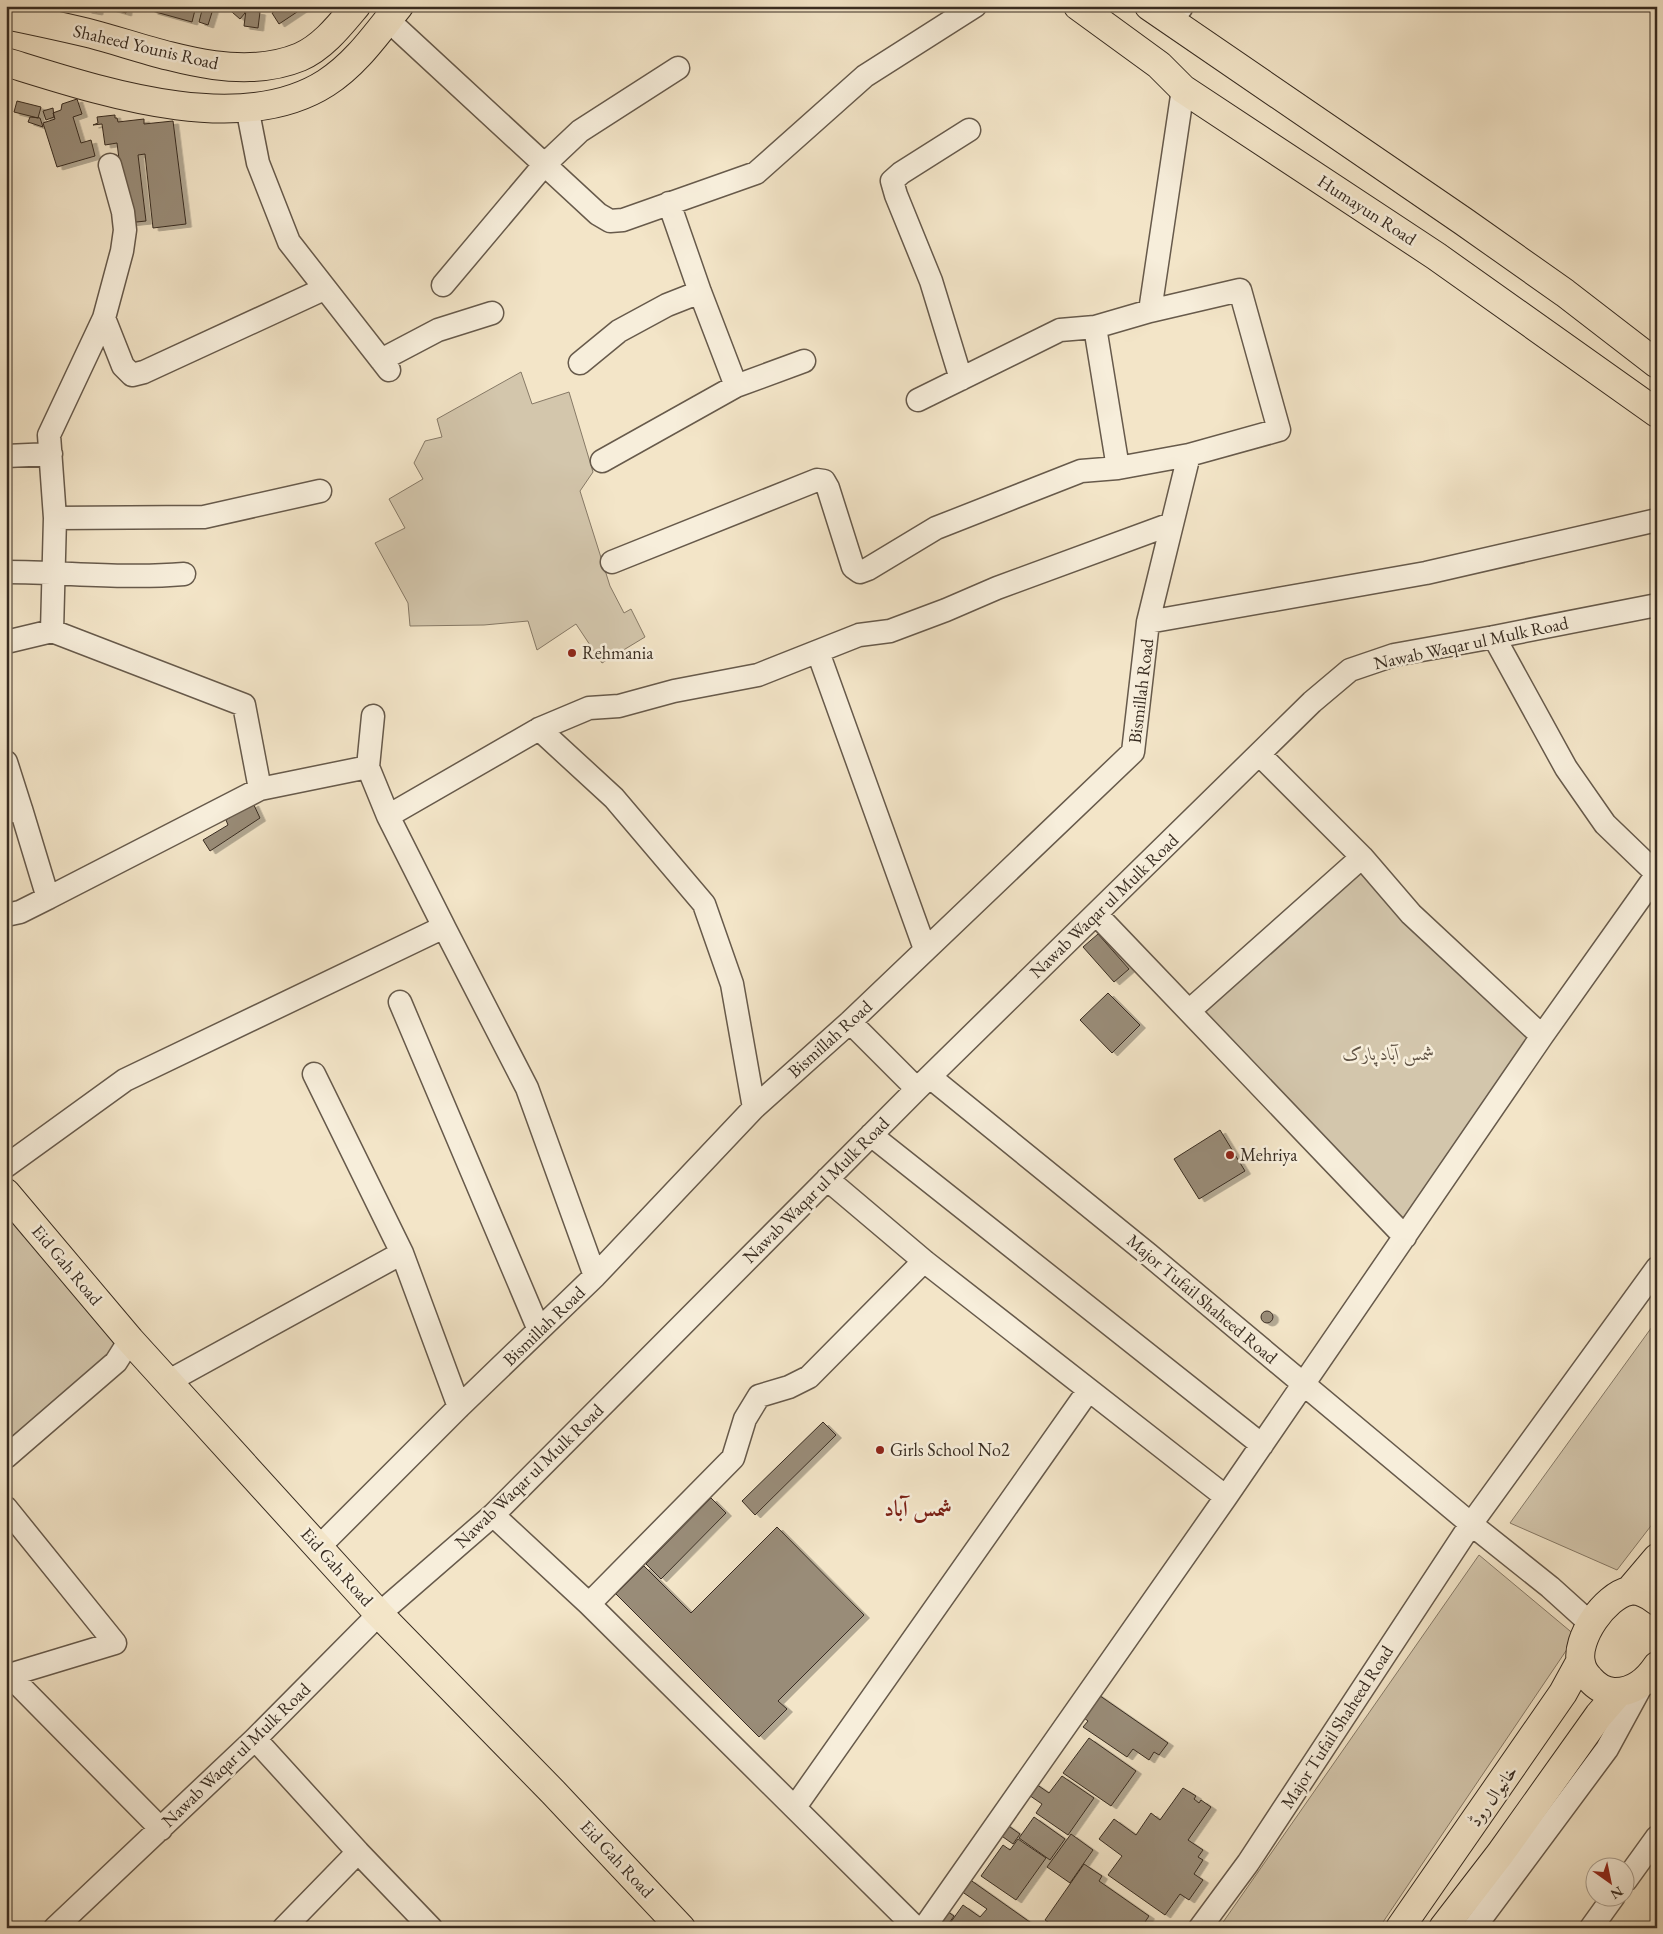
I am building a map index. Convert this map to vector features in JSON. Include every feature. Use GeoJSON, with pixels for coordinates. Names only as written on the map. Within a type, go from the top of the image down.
{"type":"FeatureCollection","features":[{"type":"Feature","properties":{"kind":"main road","name":"Shaheed Younis Road"},"geometry":{"type":"LineString","coordinates":[[6,15],[90,33],[172,56],[217,66],[252,67],[276,64],[301,56],[322,43],[356,6]]}},
{"type":"Feature","properties":{"kind":"main road","name":"Humayun Road"},"geometry":{"type":"LineString","coordinates":[[1078,6],[1159,65],[1184,89],[1436,256],[1657,413]]}},
{"type":"Feature","properties":{"kind":"main road"},"geometry":{"type":"LineString","coordinates":[[1149,6],[1565,293],[1657,364]]}},
{"type":"Feature","properties":{"kind":"main road"},"geometry":{"type":"LineString","coordinates":[[6,62],[127,97],[188,107],[268,105],[302,97],[328,82],[353,62],[394,13]]}},
{"type":"Feature","properties":{"kind":"main road","name":"Eid Gah Road"},"geometry":{"type":"LineString","coordinates":[[6,1193],[130,1340],[379,1614],[553,1792],[681,1928]]}},
{"type":"Feature","properties":{"kind":"main road","name":"خانیوال روڈ"},"geometry":{"type":"LineString","coordinates":[[1400,1928],[1564,1694],[1580,1662],[1583,1643],[1591,1624],[1615,1597],[1629,1591],[1657,1558]]}},
{"type":"Feature","properties":{"kind":"main road"},"geometry":{"type":"LineString","coordinates":[[1629,1591],[1644,1593],[1657,1601]]}},
{"type":"Feature","properties":{"kind":"main road"},"geometry":{"type":"LineString","coordinates":[[1580,1662],[1586,1674],[1595,1685],[1607,1692],[1630,1690],[1653,1671]]}},
{"type":"Feature","properties":{"kind":"main road"},"geometry":{"type":"LineString","coordinates":[[1443,1928],[1500,1854],[1599,1715],[1619,1692]]}},
{"type":"Feature","properties":{"kind":"main road"},"geometry":{"type":"LineString","coordinates":[[1468,1832],[1500,1854]]}},
{"type":"Feature","properties":{"kind":"street"},"geometry":{"type":"LineString","coordinates":[[394,13],[544,165],[598,214],[610,221],[623,220],[756,173],[865,76],[976,6]]}},
{"type":"Feature","properties":{"kind":"street"},"geometry":{"type":"LineString","coordinates":[[442,285],[544,165],[580,131],[661,81],[678,68]]}},
{"type":"Feature","properties":{"kind":"street"},"geometry":{"type":"LineString","coordinates":[[1150,311],[1184,89]]}},
{"type":"Feature","properties":{"kind":"street"},"geometry":{"type":"LineString","coordinates":[[247,107],[258,164],[290,242],[324,289],[385,365],[438,330],[492,313]]}},
{"type":"Feature","properties":{"kind":"street"},"geometry":{"type":"LineString","coordinates":[[961,379],[932,281],[892,181],[901,172],[969,130]]}},
{"type":"Feature","properties":{"kind":"street"},"geometry":{"type":"LineString","coordinates":[[52,631],[55,518],[49,435],[104,318],[122,251],[123,212],[110,165]]}},
{"type":"Feature","properties":{"kind":"street"},"geometry":{"type":"LineString","coordinates":[[669,203],[736,386]]}},
{"type":"Feature","properties":{"kind":"street"},"geometry":{"type":"LineString","coordinates":[[104,318],[123,366],[132,375],[144,372],[324,289]]}},
{"type":"Feature","properties":{"kind":"street"},"geometry":{"type":"LineString","coordinates":[[612,562],[817,480],[824,481],[828,488],[853,567],[860,572],[936,528],[1081,472],[1118,468],[1189,455],[1279,430],[1240,290],[1150,311],[1095,328],[1060,330],[918,400]]}},
{"type":"Feature","properties":{"kind":"street"},"geometry":{"type":"LineString","coordinates":[[580,363],[619,331],[667,305],[700,292]]}},
{"type":"Feature","properties":{"kind":"street"},"geometry":{"type":"LineString","coordinates":[[1095,328],[1118,468]]}},
{"type":"Feature","properties":{"kind":"street"},"geometry":{"type":"LineString","coordinates":[[602,461],[736,386],[804,361]]}},
{"type":"Feature","properties":{"kind":"street"},"geometry":{"type":"LineString","coordinates":[[6,456],[51,454]]}},
{"type":"Feature","properties":{"kind":"street","name":"Bismillah Road"},"geometry":{"type":"LineString","coordinates":[[319,1547],[459,1407],[596,1276],[754,1108],[850,1022],[1133,752],[1148,622],[1189,455]]}},
{"type":"Feature","properties":{"kind":"street"},"geometry":{"type":"LineString","coordinates":[[55,518],[204,517],[320,491]]}},
{"type":"Feature","properties":{"kind":"street"},"geometry":{"type":"LineString","coordinates":[[1148,622],[1426,573],[1657,520]]}},
{"type":"Feature","properties":{"kind":"street"},"geometry":{"type":"LineString","coordinates":[[388,816],[539,729],[589,708],[619,706],[674,691],[758,675],[859,635],[890,631],[997,588],[1171,524]]}},
{"type":"Feature","properties":{"kind":"street"},"geometry":{"type":"LineString","coordinates":[[6,572],[152,576],[184,574]]}},
{"type":"Feature","properties":{"kind":"street","name":"Nawab Waqar ul Mulk Road"},"geometry":{"type":"LineString","coordinates":[[55,1928],[255,1739],[379,1614],[493,1515],[923,1083],[1312,702],[1350,670],[1394,655],[1657,605]]}},
{"type":"Feature","properties":{"kind":"street"},"geometry":{"type":"LineString","coordinates":[[6,642],[52,631],[244,704],[260,788]]}},
{"type":"Feature","properties":{"kind":"street"},"geometry":{"type":"LineString","coordinates":[[924,1928],[1226,1497],[1542,1036],[1657,874],[1605,824],[1566,768],[1494,637]]}},
{"type":"Feature","properties":{"kind":"street"},"geometry":{"type":"LineString","coordinates":[[818,652],[925,949]]}},
{"type":"Feature","properties":{"kind":"street"},"geometry":{"type":"LineString","coordinates":[[373,716],[368,767],[388,816],[527,1088],[596,1276]]}},
{"type":"Feature","properties":{"kind":"street"},"geometry":{"type":"LineString","coordinates":[[539,729],[614,798],[704,904],[732,984],[754,1108]]}},
{"type":"Feature","properties":{"kind":"street"},"geometry":{"type":"LineString","coordinates":[[1259,754],[1362,857],[1411,914],[1542,1036]]}},
{"type":"Feature","properties":{"kind":"street"},"geometry":{"type":"LineString","coordinates":[[6,762],[14,811],[48,898]]}},
{"type":"Feature","properties":{"kind":"street"},"geometry":{"type":"LineString","coordinates":[[6,915],[20,912],[48,898],[260,788],[368,767]]}},
{"type":"Feature","properties":{"kind":"street"},"geometry":{"type":"LineString","coordinates":[[1190,1012],[1362,857]]}},
{"type":"Feature","properties":{"kind":"street"},"geometry":{"type":"LineString","coordinates":[[1096,914],[1405,1237]]}},
{"type":"Feature","properties":{"kind":"street"},"geometry":{"type":"LineString","coordinates":[[6,1166],[125,1080],[444,927]]}},
{"type":"Feature","properties":{"kind":"street"},"geometry":{"type":"LineString","coordinates":[[400,1002],[539,1330]]}},
{"type":"Feature","properties":{"kind":"street","name":"Major Tufail Shaheed Road"},"geometry":{"type":"LineString","coordinates":[[850,1022],[923,1083],[1155,1260],[1471,1524]]}},
{"type":"Feature","properties":{"kind":"street"},"geometry":{"type":"LineString","coordinates":[[314,1074],[402,1253],[459,1407]]}},
{"type":"Feature","properties":{"kind":"street"},"geometry":{"type":"LineString","coordinates":[[871,1135],[1262,1445]]}},
{"type":"Feature","properties":{"kind":"street"},"geometry":{"type":"LineString","coordinates":[[827,1179],[924,1261],[1226,1497]]}},
{"type":"Feature","properties":{"kind":"street"},"geometry":{"type":"LineString","coordinates":[[169,1381],[402,1253]]}},
{"type":"Feature","properties":{"kind":"street"},"geometry":{"type":"LineString","coordinates":[[588,1604],[733,1458],[745,1419],[759,1396],[789,1387],[809,1377],[924,1261]]}},
{"type":"Feature","properties":{"kind":"street","name":"Major Tufail Shaheed Road"},"geometry":{"type":"LineString","coordinates":[[1200,1928],[1248,1863],[1471,1524],[1657,1268]]}},
{"type":"Feature","properties":{"kind":"street"},"geometry":{"type":"LineString","coordinates":[[6,1456],[116,1362],[130,1340]]}},
{"type":"Feature","properties":{"kind":"street"},"geometry":{"type":"LineString","coordinates":[[794,1807],[1088,1391]]}},
{"type":"Feature","properties":{"kind":"street"},"geometry":{"type":"LineString","coordinates":[[6,1508],[115,1644],[7,1676],[161,1829]]}},
{"type":"Feature","properties":{"kind":"street"},"geometry":{"type":"LineString","coordinates":[[493,1515],[588,1604],[916,1928]]}},
{"type":"Feature","properties":{"kind":"street"},"geometry":{"type":"LineString","coordinates":[[1471,1524],[1550,1587],[1591,1624]]}},
{"type":"Feature","properties":{"kind":"street"},"geometry":{"type":"LineString","coordinates":[[1474,1928],[1607,1749],[1653,1671]]}},
{"type":"Feature","properties":{"kind":"street"},"geometry":{"type":"LineString","coordinates":[[255,1739],[358,1852],[431,1928]]}},
{"type":"Feature","properties":{"kind":"street"},"geometry":{"type":"LineString","coordinates":[[1636,1866],[1657,1837]]}},
{"type":"Feature","properties":{"kind":"street"},"geometry":{"type":"LineString","coordinates":[[284,1928],[358,1852]]}},
{"type":"Feature","properties":{"kind":"street"},"geometry":{"type":"LineString","coordinates":[[1591,1928],[1607,1906]]}},
{"type":"Feature","properties":{"kind":"green space"},"geometry":{"type":"Polygon","coordinates":[[[521,372],[532,404],[569,392],[593,472],[580,491],[610,586],[624,613],[631,609],[645,637],[602,663],[576,624],[537,650],[528,621],[484,625],[410,626],[408,603],[375,543],[405,528],[389,499],[423,479],[414,463],[425,441],[442,437],[437,419],[521,372]]]}},
{"type":"Feature","properties":{"kind":"green space","name":"شمس آباد پارک"},"geometry":{"type":"Polygon","coordinates":[[[1361,866],[1537,1037],[1404,1232],[1197,1012],[1361,866]]]}},
{"type":"Feature","properties":{"kind":"green space"},"geometry":{"type":"Polygon","coordinates":[[[15,1216],[128,1343],[6,1441],[6,1222],[15,1216]]]}},
{"type":"Feature","properties":{"kind":"green space"},"geometry":{"type":"Polygon","coordinates":[[[1657,1320],[1657,1518],[1617,1570],[1510,1523],[1657,1320]]]}},
{"type":"Feature","properties":{"kind":"green space"},"geometry":{"type":"Polygon","coordinates":[[[1479,1555],[1576,1636],[1379,1928],[1219,1928],[1479,1555]]]}},
{"type":"Feature","properties":{"kind":"building"},"geometry":{"type":"Polygon","coordinates":[[[87,6],[99,6],[97,12],[86,10],[87,6]]]}},
{"type":"Feature","properties":{"kind":"building"},"geometry":{"type":"Polygon","coordinates":[[[102,6],[126,6],[127,7],[126,13],[102,6]]]}},
{"type":"Feature","properties":{"kind":"building"},"geometry":{"type":"Polygon","coordinates":[[[152,6],[196,6],[192,22],[152,11],[152,6]]]}},
{"type":"Feature","properties":{"kind":"building"},"geometry":{"type":"Polygon","coordinates":[[[203,6],[214,6],[208,25],[199,22],[203,6]]]}},
{"type":"Feature","properties":{"kind":"building"},"geometry":{"type":"Polygon","coordinates":[[[225,6],[238,6],[245,13],[240,19],[225,6]]]}},
{"type":"Feature","properties":{"kind":"building"},"geometry":{"type":"Polygon","coordinates":[[[283,6],[306,6],[279,24],[272,13],[283,6]]]}},
{"type":"Feature","properties":{"kind":"building"},"geometry":{"type":"Polygon","coordinates":[[[246,10],[260,12],[258,28],[244,26],[246,10]]]}},
{"type":"Feature","properties":{"kind":"building"},"geometry":{"type":"Polygon","coordinates":[[[77,99],[82,114],[73,117],[81,143],[91,140],[95,156],[57,167],[43,123],[55,119],[53,113],[61,110],[62,104],[77,99]]]}},
{"type":"Feature","properties":{"kind":"building"},"geometry":{"type":"Polygon","coordinates":[[[17,101],[41,107],[38,118],[14,112],[17,101]]]}},
{"type":"Feature","properties":{"kind":"building"},"geometry":{"type":"Polygon","coordinates":[[[53,108],[54,117],[46,120],[43,111],[53,108]]]}},
{"type":"Feature","properties":{"kind":"building"},"geometry":{"type":"Polygon","coordinates":[[[115,115],[118,122],[144,119],[144,124],[173,121],[186,224],[153,228],[145,154],[138,155],[146,221],[127,223],[117,143],[105,145],[102,124],[93,125],[98,123],[97,117],[115,115]]]}},
{"type":"Feature","properties":{"kind":"building"},"geometry":{"type":"Polygon","coordinates":[[[30,117],[40,118],[43,127],[28,122],[30,117]]]}},
{"type":"Feature","properties":{"kind":"building"},"geometry":{"type":"Polygon","coordinates":[[[253,803],[260,818],[210,851],[203,840],[228,825],[226,820],[253,803]]]}},
{"type":"Feature","properties":{"kind":"building"},"geometry":{"type":"Polygon","coordinates":[[[1098,934],[1129,969],[1114,982],[1083,947],[1098,934]]]}},
{"type":"Feature","properties":{"kind":"building"},"geometry":{"type":"Polygon","coordinates":[[[1108,993],[1140,1025],[1112,1053],[1080,1020],[1108,993]]]}},
{"type":"Feature","properties":{"kind":"building"},"geometry":{"type":"Polygon","coordinates":[[[1220,1130],[1245,1171],[1199,1199],[1174,1159],[1220,1130]]]}},
{"type":"Feature","properties":{"kind":"building"},"geometry":{"type":"Polygon","coordinates":[[[1269,1311],[1272,1312],[1272,1322],[1265,1323],[1262,1322],[1261,1315],[1262,1312],[1269,1311]]]}},
{"type":"Feature","properties":{"kind":"building"},"geometry":{"type":"Polygon","coordinates":[[[823,1422],[836,1435],[755,1515],[742,1501],[823,1422]]]}},
{"type":"Feature","properties":{"kind":"building"},"geometry":{"type":"Polygon","coordinates":[[[711,1498],[726,1513],[661,1579],[646,1564],[711,1498]]]}},
{"type":"Feature","properties":{"kind":"building"},"geometry":{"type":"Polygon","coordinates":[[[777,1527],[864,1615],[778,1701],[787,1709],[759,1737],[616,1594],[644,1566],[691,1613],[777,1527]]]}},
{"type":"Feature","properties":{"kind":"building"},"geometry":{"type":"Polygon","coordinates":[[[1093,1691],[1168,1743],[1159,1755],[1154,1752],[1149,1760],[1133,1749],[1127,1757],[1083,1727],[1088,1721],[1084,1718],[1093,1691]]]}},
{"type":"Feature","properties":{"kind":"building"},"geometry":{"type":"Polygon","coordinates":[[[1089,1738],[1136,1771],[1111,1806],[1063,1773],[1089,1738]]]}},
{"type":"Feature","properties":{"kind":"building"},"geometry":{"type":"Polygon","coordinates":[[[1062,1776],[1094,1798],[1068,1835],[1036,1813],[1042,1804],[1023,1791],[1030,1780],[1049,1793],[1062,1776]]]}},
{"type":"Feature","properties":{"kind":"building"},"geometry":{"type":"Polygon","coordinates":[[[1183,1788],[1196,1796],[1194,1799],[1199,1803],[1201,1800],[1211,1807],[1188,1840],[1203,1850],[1198,1857],[1203,1860],[1194,1874],[1203,1880],[1189,1900],[1180,1894],[1165,1915],[1108,1875],[1122,1856],[1099,1839],[1114,1819],[1136,1835],[1151,1813],[1160,1820],[1183,1788]]]}},
{"type":"Feature","properties":{"kind":"building"},"geometry":{"type":"Polygon","coordinates":[[[1034,1817],[1065,1839],[1050,1860],[1019,1838],[1034,1817]]]}},
{"type":"Feature","properties":{"kind":"building"},"geometry":{"type":"Polygon","coordinates":[[[1003,1822],[1020,1834],[1013,1844],[996,1832],[1003,1822]]]}},
{"type":"Feature","properties":{"kind":"building"},"geometry":{"type":"Polygon","coordinates":[[[1071,1834],[1093,1850],[1070,1883],[1047,1867],[1071,1834]]]}},
{"type":"Feature","properties":{"kind":"building"},"geometry":{"type":"Polygon","coordinates":[[[1018,1839],[1046,1858],[1016,1900],[981,1876],[1003,1845],[1010,1850],[1018,1839]]]}},
{"type":"Feature","properties":{"kind":"building"},"geometry":{"type":"Polygon","coordinates":[[[1084,1864],[1102,1876],[1099,1881],[1149,1916],[1141,1928],[1056,1928],[1045,1920],[1084,1864]]]}},
{"type":"Feature","properties":{"kind":"building"},"geometry":{"type":"Polygon","coordinates":[[[969,1879],[1034,1925],[1032,1928],[948,1926],[963,1905],[980,1917],[987,1909],[961,1891],[969,1879]]]}},
{"type":"Feature","properties":{"kind":"building"},"geometry":{"type":"Polygon","coordinates":[[[941,1907],[954,1916],[947,1926],[950,1928],[926,1928],[941,1907]]]}},
{"type":"Feature","properties":{"kind":"place","name":"Rehmania"},"geometry":{"type":"Point","coordinates":[572,653]}},
{"type":"Feature","properties":{"kind":"place","name":"Mehriya"},"geometry":{"type":"Point","coordinates":[1230,1155]}},
{"type":"Feature","properties":{"kind":"place","name":"Girls School No2"},"geometry":{"type":"Point","coordinates":[880,1450]}},
{"type":"Feature","properties":{"kind":"district","name":"شمس آباد"},"geometry":{"type":"Point","coordinates":[918,1508]}}]}
